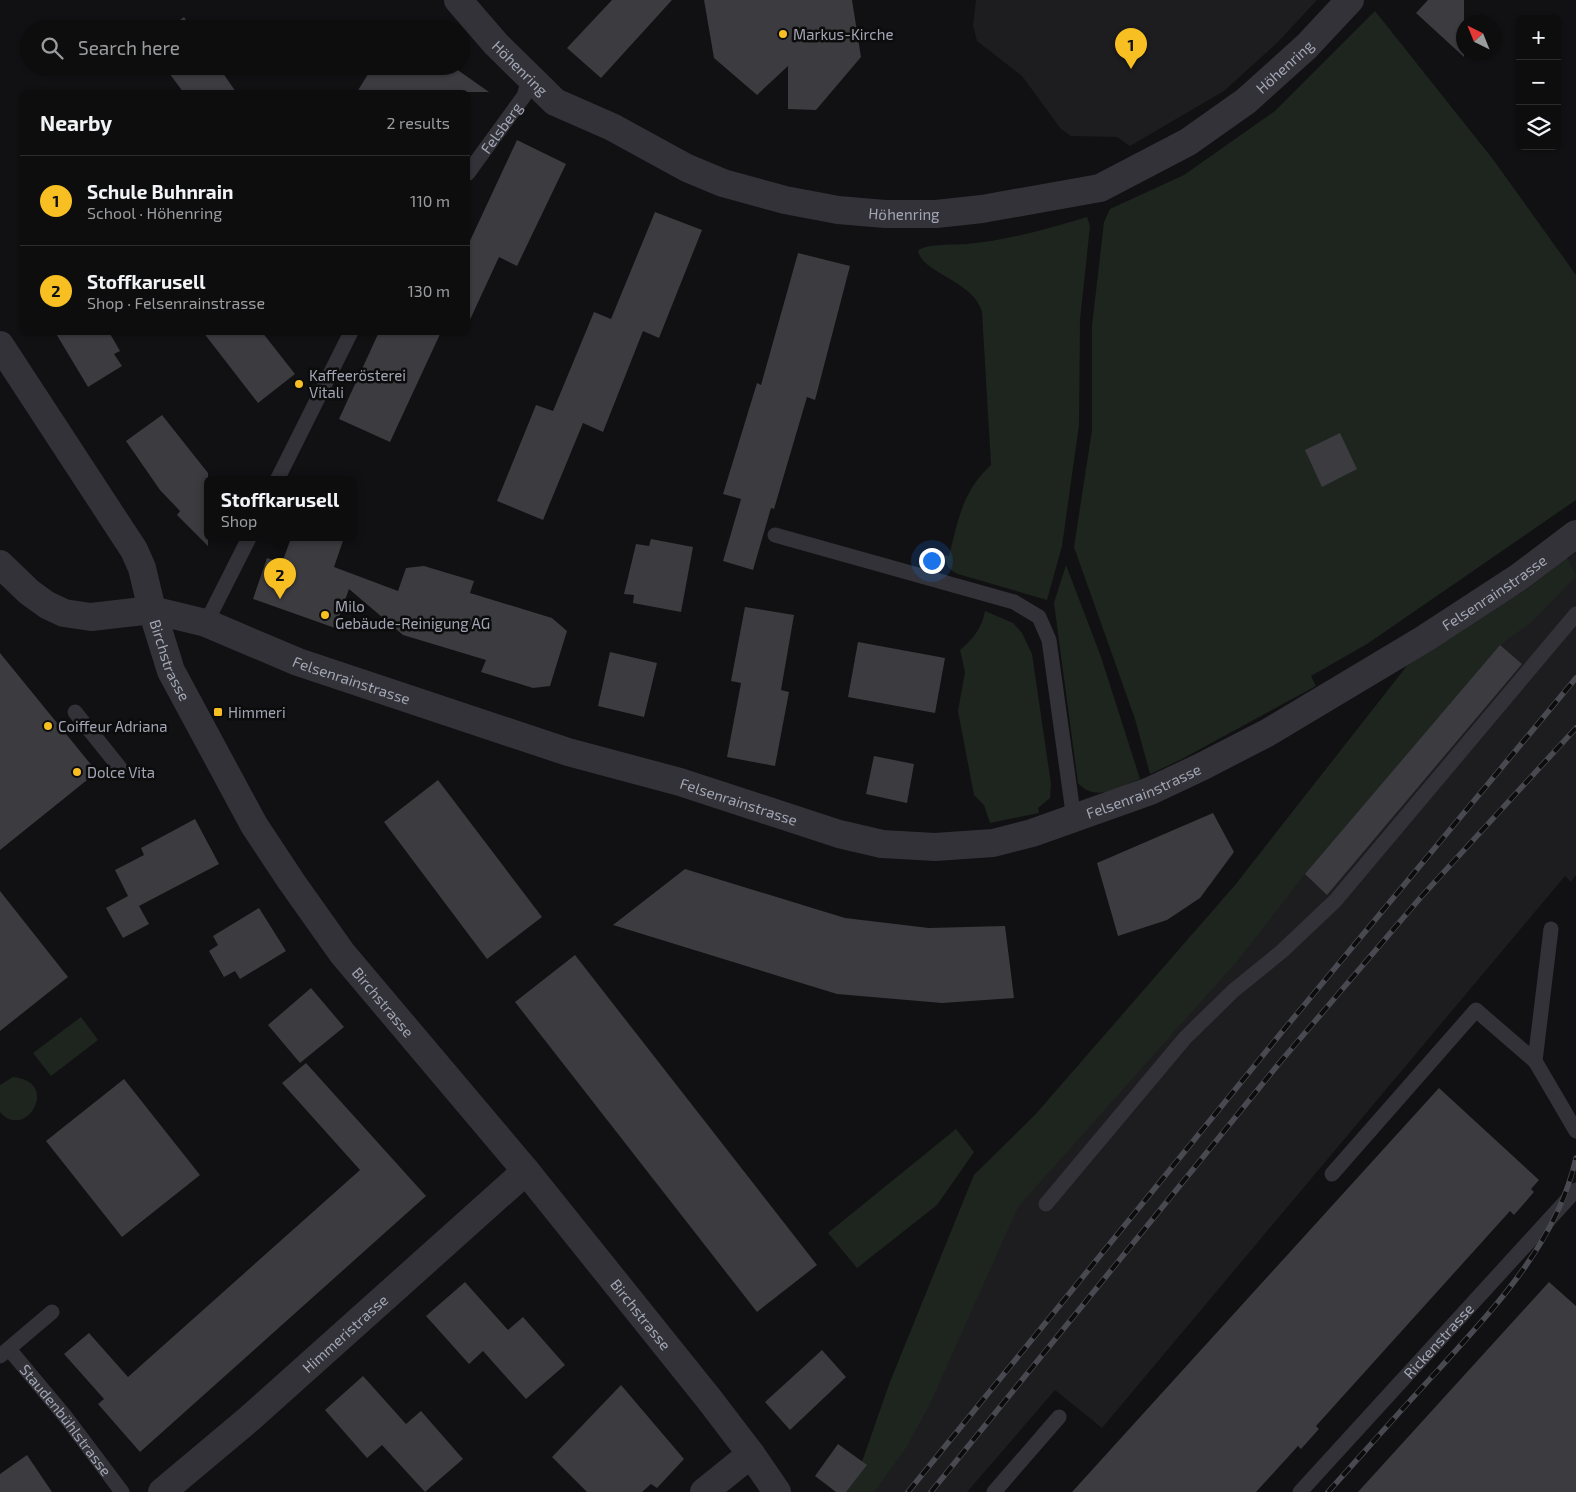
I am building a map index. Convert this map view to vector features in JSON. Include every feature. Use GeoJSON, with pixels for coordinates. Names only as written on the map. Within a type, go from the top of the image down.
{"type":"FeatureCollection","features":[{"type":"Feature","properties":{"kind":"street","name":"Höhenring"},"geometry":{"type":"LineString","coordinates":[[458,0],[529,80],[555,102],[612,127],[687,168],[723,184],[785,200],[838,210],[885,214],[936,214],[982,209],[1100,188],[1153,162],[1188,142],[1246,101],[1307,46],[1350,0]]}},
{"type":"Feature","properties":{"kind":"street"},"geometry":{"type":"LineString","coordinates":[[0,345],[134,550],[142,568],[152,610]]}},
{"type":"Feature","properties":{"kind":"street","name":"Felsenrainstrasse"},"geometry":{"type":"LineString","coordinates":[[152,610],[206,624],[298,662],[568,752],[680,782],[839,834],[882,844],[935,847],[993,843],[1074,820],[1150,791],[1202,767],[1268,733],[1424,639],[1519,577],[1576,534]]}},
{"type":"Feature","properties":{"kind":"street","name":"Birchstrasse"},"geometry":{"type":"LineString","coordinates":[[0,564],[30,592],[47,605],[64,613],[91,617],[152,610],[171,671],[254,825],[342,953],[526,1171],[752,1454],[777,1492]]}},
{"type":"Feature","properties":{"kind":"street","name":"Himmeristrasse"},"geometry":{"type":"LineString","coordinates":[[162,1492],[249,1419],[526,1171]]}},
{"type":"Feature","properties":{"kind":"street"},"geometry":{"type":"LineString","coordinates":[[704,1492],[752,1454]]}},
{"type":"Feature","properties":{"kind":"lane","name":"Felsberg"},"geometry":{"type":"LineString","coordinates":[[470,170],[524,96],[529,80]]}},
{"type":"Feature","properties":{"kind":"lane"},"geometry":{"type":"LineString","coordinates":[[279,476],[350,335]]}},
{"type":"Feature","properties":{"kind":"lane"},"geometry":{"type":"LineString","coordinates":[[775,535],[1014,602],[1039,617],[1049,640],[1074,820]]}},
{"type":"Feature","properties":{"kind":"lane"},"geometry":{"type":"LineString","coordinates":[[206,624],[248,541]]}},
{"type":"Feature","properties":{"kind":"lane"},"geometry":{"type":"LineString","coordinates":[[1046,1204],[1185,1038],[1233,991],[1282,952],[1335,901],[1576,614]]}},
{"type":"Feature","properties":{"kind":"lane"},"geometry":{"type":"LineString","coordinates":[[75,712],[120,768]]}},
{"type":"Feature","properties":{"kind":"lane"},"geometry":{"type":"LineString","coordinates":[[1535,1061],[1551,929]]}},
{"type":"Feature","properties":{"kind":"lane"},"geometry":{"type":"LineString","coordinates":[[1332,1174],[1476,1010],[1535,1061],[1576,1131]]}},
{"type":"Feature","properties":{"kind":"lane","name":"Rickenstrasse"},"geometry":{"type":"LineString","coordinates":[[1300,1492],[1576,1190]]}},
{"type":"Feature","properties":{"kind":"lane","name":"Staudenbühlstrasse"},"geometry":{"type":"LineString","coordinates":[[52,1312],[4,1353],[65,1416],[122,1492]]}},
{"type":"Feature","properties":{"kind":"lane"},"geometry":{"type":"LineString","coordinates":[[994,1492],[1059,1417]]}},
{"type":"Feature","properties":{"kind":"shaded area"},"geometry":{"type":"Polygon","coordinates":[[[976,0],[1317,0],[1278,42],[1224,91],[1130,146],[1117,137],[1071,136],[1061,129],[1022,76],[977,41],[973,25],[976,0]]]}},
{"type":"Feature","properties":{"kind":"shaded area"},"geometry":{"type":"Polygon","coordinates":[[[1375,11],[1492,158],[1576,275],[1576,500],[1367,644],[1311,676],[1316,686],[1180,760],[1150,774],[1135,719],[1074,547],[1092,430],[1092,326],[1104,222],[1110,209],[1184,175],[1275,111],[1375,11]]]}},
{"type":"Feature","properties":{"kind":"shaded area"},"geometry":{"type":"Polygon","coordinates":[[[1087,217],[1090,226],[1080,320],[1079,425],[1062,546],[1047,600],[958,574],[948,567],[946,562],[944,555],[949,556],[959,518],[968,495],[991,465],[982,312],[977,301],[969,292],[929,265],[922,259],[918,251],[927,247],[967,244],[1013,237],[1087,217]]]}},
{"type":"Feature","properties":{"kind":"shaded area"},"geometry":{"type":"Polygon","coordinates":[[[1576,552],[1576,875],[1571,882],[1565,876],[1102,1428],[1055,1390],[967,1492],[840,1492],[862,1462],[890,1382],[974,1175],[1035,1115],[1236,884],[1410,662],[1527,589],[1576,552]]]}},
{"type":"Feature","properties":{"kind":"shaded area"},"geometry":{"type":"Polygon","coordinates":[[[1567,558],[1576,576],[1532,622],[1500,645],[1305,874],[1239,959],[1018,1207],[929,1406],[906,1448],[874,1492],[846,1492],[866,1466],[862,1462],[890,1382],[974,1175],[1035,1115],[1236,884],[1410,662],[1527,589],[1567,558]]]}},
{"type":"Feature","properties":{"kind":"shaded area"},"geometry":{"type":"Polygon","coordinates":[[[1066,565],[1101,657],[1140,779],[1116,789],[1100,793],[1085,789],[1078,783],[1054,603],[1066,565]]]}},
{"type":"Feature","properties":{"kind":"shaded area"},"geometry":{"type":"Polygon","coordinates":[[[985,611],[1013,623],[1022,633],[1032,654],[1051,784],[1050,798],[1038,808],[1039,813],[990,823],[984,805],[974,795],[958,711],[965,672],[960,650],[976,633],[982,623],[985,611]]]}},
{"type":"Feature","properties":{"kind":"shaded area"},"geometry":{"type":"Polygon","coordinates":[[[81,1017],[98,1040],[51,1076],[33,1053],[81,1017]]]}},
{"type":"Feature","properties":{"kind":"shaded area"},"geometry":{"type":"Polygon","coordinates":[[[13,1077],[28,1081],[35,1089],[37,1098],[34,1108],[28,1115],[19,1120],[10,1119],[0,1112],[0,1085],[13,1077]]]}},
{"type":"Feature","properties":{"kind":"shaded area"},"geometry":{"type":"Polygon","coordinates":[[[956,1129],[974,1152],[937,1205],[857,1268],[828,1233],[956,1129]]]}},
{"type":"Feature","properties":{"kind":"building"},"geometry":{"type":"Polygon","coordinates":[[[612,0],[672,0],[601,78],[567,48],[612,0]]]}},
{"type":"Feature","properties":{"kind":"building","name":"Markus-Kirche"},"geometry":{"type":"Polygon","coordinates":[[[704,0],[852,0],[861,57],[816,110],[788,109],[788,66],[757,95],[714,58],[704,0]]]}},
{"type":"Feature","properties":{"kind":"building"},"geometry":{"type":"Polygon","coordinates":[[[1428,0],[1464,0],[1464,15],[1456,15],[1456,50],[1416,13],[1428,0]]]}},
{"type":"Feature","properties":{"kind":"building"},"geometry":{"type":"Polygon","coordinates":[[[171,75],[224,75],[235,90],[182,90],[171,75]]]}},
{"type":"Feature","properties":{"kind":"building"},"geometry":{"type":"Polygon","coordinates":[[[367,75],[465,75],[489,92],[470,92],[470,90],[358,90],[367,75]]]}},
{"type":"Feature","properties":{"kind":"building"},"geometry":{"type":"Polygon","coordinates":[[[517,140],[566,164],[517,266],[499,257],[470,320],[470,241],[517,140]]]}},
{"type":"Feature","properties":{"kind":"building"},"geometry":{"type":"Polygon","coordinates":[[[655,212],[702,230],[659,338],[643,331],[603,432],[583,423],[543,520],[497,501],[536,405],[553,411],[594,312],[611,319],[655,212]]]}},
{"type":"Feature","properties":{"kind":"building"},"geometry":{"type":"Polygon","coordinates":[[[798,253],[850,266],[815,400],[807,397],[774,509],[771,508],[753,570],[723,561],[741,499],[723,494],[757,383],[761,385],[798,253]]]}},
{"type":"Feature","properties":{"kind":"building"},"geometry":{"type":"Polygon","coordinates":[[[57,335],[111,335],[120,351],[114,354],[122,366],[88,387],[57,335]]]}},
{"type":"Feature","properties":{"kind":"building"},"geometry":{"type":"Polygon","coordinates":[[[205,335],[264,335],[295,374],[258,403],[205,335]]]}},
{"type":"Feature","properties":{"kind":"building"},"geometry":{"type":"Polygon","coordinates":[[[378,335],[440,335],[390,442],[339,419],[378,335]]]}},
{"type":"Feature","properties":{"kind":"building"},"geometry":{"type":"Polygon","coordinates":[[[162,415],[208,473],[208,476],[204,476],[204,541],[208,541],[208,546],[177,515],[180,511],[160,490],[126,441],[162,415]]]}},
{"type":"Feature","properties":{"kind":"building"},"geometry":{"type":"Polygon","coordinates":[[[1340,433],[1357,469],[1322,487],[1305,450],[1340,433]]]}},
{"type":"Feature","properties":{"kind":"building"},"geometry":{"type":"Polygon","coordinates":[[[651,539],[693,547],[681,612],[633,603],[634,595],[624,594],[636,544],[649,546],[651,539]]]}},
{"type":"Feature","properties":{"kind":"building"},"geometry":{"type":"Polygon","coordinates":[[[290,541],[343,541],[334,567],[398,591],[406,568],[424,566],[474,581],[470,593],[552,618],[567,631],[550,686],[533,688],[481,672],[486,660],[403,635],[349,589],[335,628],[253,599],[267,558],[282,563],[290,541]]]}},
{"type":"Feature","properties":{"kind":"building"},"geometry":{"type":"Polygon","coordinates":[[[745,607],[794,615],[781,690],[789,692],[775,766],[727,757],[741,683],[731,681],[745,607]]]}},
{"type":"Feature","properties":{"kind":"building"},"geometry":{"type":"Polygon","coordinates":[[[858,642],[945,658],[935,713],[848,697],[858,642]]]}},
{"type":"Feature","properties":{"kind":"building"},"geometry":{"type":"Polygon","coordinates":[[[1500,645],[1522,664],[1327,895],[1305,874],[1500,645]]]}},
{"type":"Feature","properties":{"kind":"building"},"geometry":{"type":"Polygon","coordinates":[[[610,652],[657,663],[644,717],[598,706],[610,652]]]}},
{"type":"Feature","properties":{"kind":"building"},"geometry":{"type":"Polygon","coordinates":[[[0,653],[97,772],[0,850],[0,653]]]}},
{"type":"Feature","properties":{"kind":"building"},"geometry":{"type":"Polygon","coordinates":[[[874,756],[914,764],[907,803],[866,794],[874,756]]]}},
{"type":"Feature","properties":{"kind":"building"},"geometry":{"type":"Polygon","coordinates":[[[438,780],[542,917],[487,959],[384,822],[438,780]]]}},
{"type":"Feature","properties":{"kind":"building"},"geometry":{"type":"Polygon","coordinates":[[[1213,813],[1234,852],[1200,898],[1167,920],[1118,936],[1097,863],[1213,813]]]}},
{"type":"Feature","properties":{"kind":"building"},"geometry":{"type":"Polygon","coordinates":[[[195,819],[219,864],[139,906],[149,924],[123,938],[106,908],[128,896],[115,870],[144,855],[141,848],[195,819]]]}},
{"type":"Feature","properties":{"kind":"building"},"geometry":{"type":"Polygon","coordinates":[[[685,869],[845,918],[929,928],[1005,926],[1014,998],[942,1003],[837,994],[613,925],[685,869]]]}},
{"type":"Feature","properties":{"kind":"building"},"geometry":{"type":"Polygon","coordinates":[[[0,891],[68,977],[0,1031],[0,891]]]}},
{"type":"Feature","properties":{"kind":"building"},"geometry":{"type":"Polygon","coordinates":[[[259,908],[286,951],[240,979],[235,971],[224,977],[209,951],[218,945],[213,936],[259,908]]]}},
{"type":"Feature","properties":{"kind":"building"},"geometry":{"type":"Polygon","coordinates":[[[575,955],[817,1265],[757,1312],[515,1002],[575,955]]]}},
{"type":"Feature","properties":{"kind":"building"},"geometry":{"type":"Polygon","coordinates":[[[311,988],[344,1027],[300,1063],[268,1025],[311,988]]]}},
{"type":"Feature","properties":{"kind":"building"},"geometry":{"type":"Polygon","coordinates":[[[306,1063],[426,1196],[140,1452],[98,1404],[104,1399],[64,1354],[89,1333],[128,1377],[360,1170],[282,1083],[306,1063]]]}},
{"type":"Feature","properties":{"kind":"building"},"geometry":{"type":"Polygon","coordinates":[[[124,1079],[200,1175],[122,1237],[46,1141],[124,1079]]]}},
{"type":"Feature","properties":{"kind":"building"},"geometry":{"type":"Polygon","coordinates":[[[1439,1088],[1539,1180],[1531,1189],[1534,1192],[1514,1215],[1510,1211],[1316,1426],[1319,1429],[1301,1449],[1298,1446],[1256,1492],[1072,1492],[1439,1088]]]}},
{"type":"Feature","properties":{"kind":"building"},"geometry":{"type":"Polygon","coordinates":[[[465,1282],[508,1330],[523,1317],[565,1365],[526,1399],[483,1351],[469,1364],[426,1316],[465,1282]]]}},
{"type":"Feature","properties":{"kind":"building"},"geometry":{"type":"Polygon","coordinates":[[[1549,1282],[1576,1306],[1576,1492],[1358,1492],[1549,1282]]]}},
{"type":"Feature","properties":{"kind":"building"},"geometry":{"type":"Polygon","coordinates":[[[822,1350],[846,1377],[790,1430],[765,1402],[822,1350]]]}},
{"type":"Feature","properties":{"kind":"building"},"geometry":{"type":"Polygon","coordinates":[[[363,1376],[406,1424],[421,1411],[463,1459],[425,1492],[382,1445],[367,1458],[325,1410],[363,1376]]]}},
{"type":"Feature","properties":{"kind":"building"},"geometry":{"type":"Polygon","coordinates":[[[621,1385],[684,1459],[657,1488],[651,1484],[642,1492],[587,1492],[552,1457],[621,1385]]]}},
{"type":"Feature","properties":{"kind":"building"},"geometry":{"type":"Polygon","coordinates":[[[838,1444],[867,1465],[846,1492],[836,1492],[815,1476],[838,1444]]]}},
{"type":"Feature","properties":{"kind":"building"},"geometry":{"type":"Polygon","coordinates":[[[27,1455],[52,1492],[0,1492],[0,1474],[27,1455]]]}},
{"type":"Feature","properties":{"kind":"railway"},"geometry":{"type":"LineString","coordinates":[[908,1492],[1281,1033],[1576,678]]}},
{"type":"Feature","properties":{"kind":"railway"},"geometry":{"type":"LineString","coordinates":[[931,1492],[1281,1061],[1421,897],[1576,728]]}},
{"type":"Feature","properties":{"kind":"railway"},"geometry":{"type":"LineString","coordinates":[[1328,1492],[1482,1321],[1522,1271],[1555,1218],[1567,1189],[1576,1158]]}},
{"type":"Feature","properties":{"kind":"place","name":"Markus-Kirche"},"geometry":{"type":"Point","coordinates":[783,34]}},
{"type":"Feature","properties":{"kind":"place","name":"Schule Buhnrain"},"geometry":{"type":"Point","coordinates":[1131,69]}},
{"type":"Feature","properties":{"kind":"place","name":"Kaffeerösterei Vitali"},"geometry":{"type":"Point","coordinates":[299,384]}},
{"type":"Feature","properties":{"kind":"place","name":"Stoffkarusell"},"geometry":{"type":"Point","coordinates":[280,599]}},
{"type":"Feature","properties":{"kind":"place","name":"Milo Gebäude-Reinigung AG"},"geometry":{"type":"Point","coordinates":[325,615]}},
{"type":"Feature","properties":{"kind":"place","name":"Himmeri"},"geometry":{"type":"Point","coordinates":[218,712]}},
{"type":"Feature","properties":{"kind":"place","name":"Coiffeur Adriana"},"geometry":{"type":"Point","coordinates":[48,726]}},
{"type":"Feature","properties":{"kind":"place","name":"Dolce Vita"},"geometry":{"type":"Point","coordinates":[77,772]}}]}
